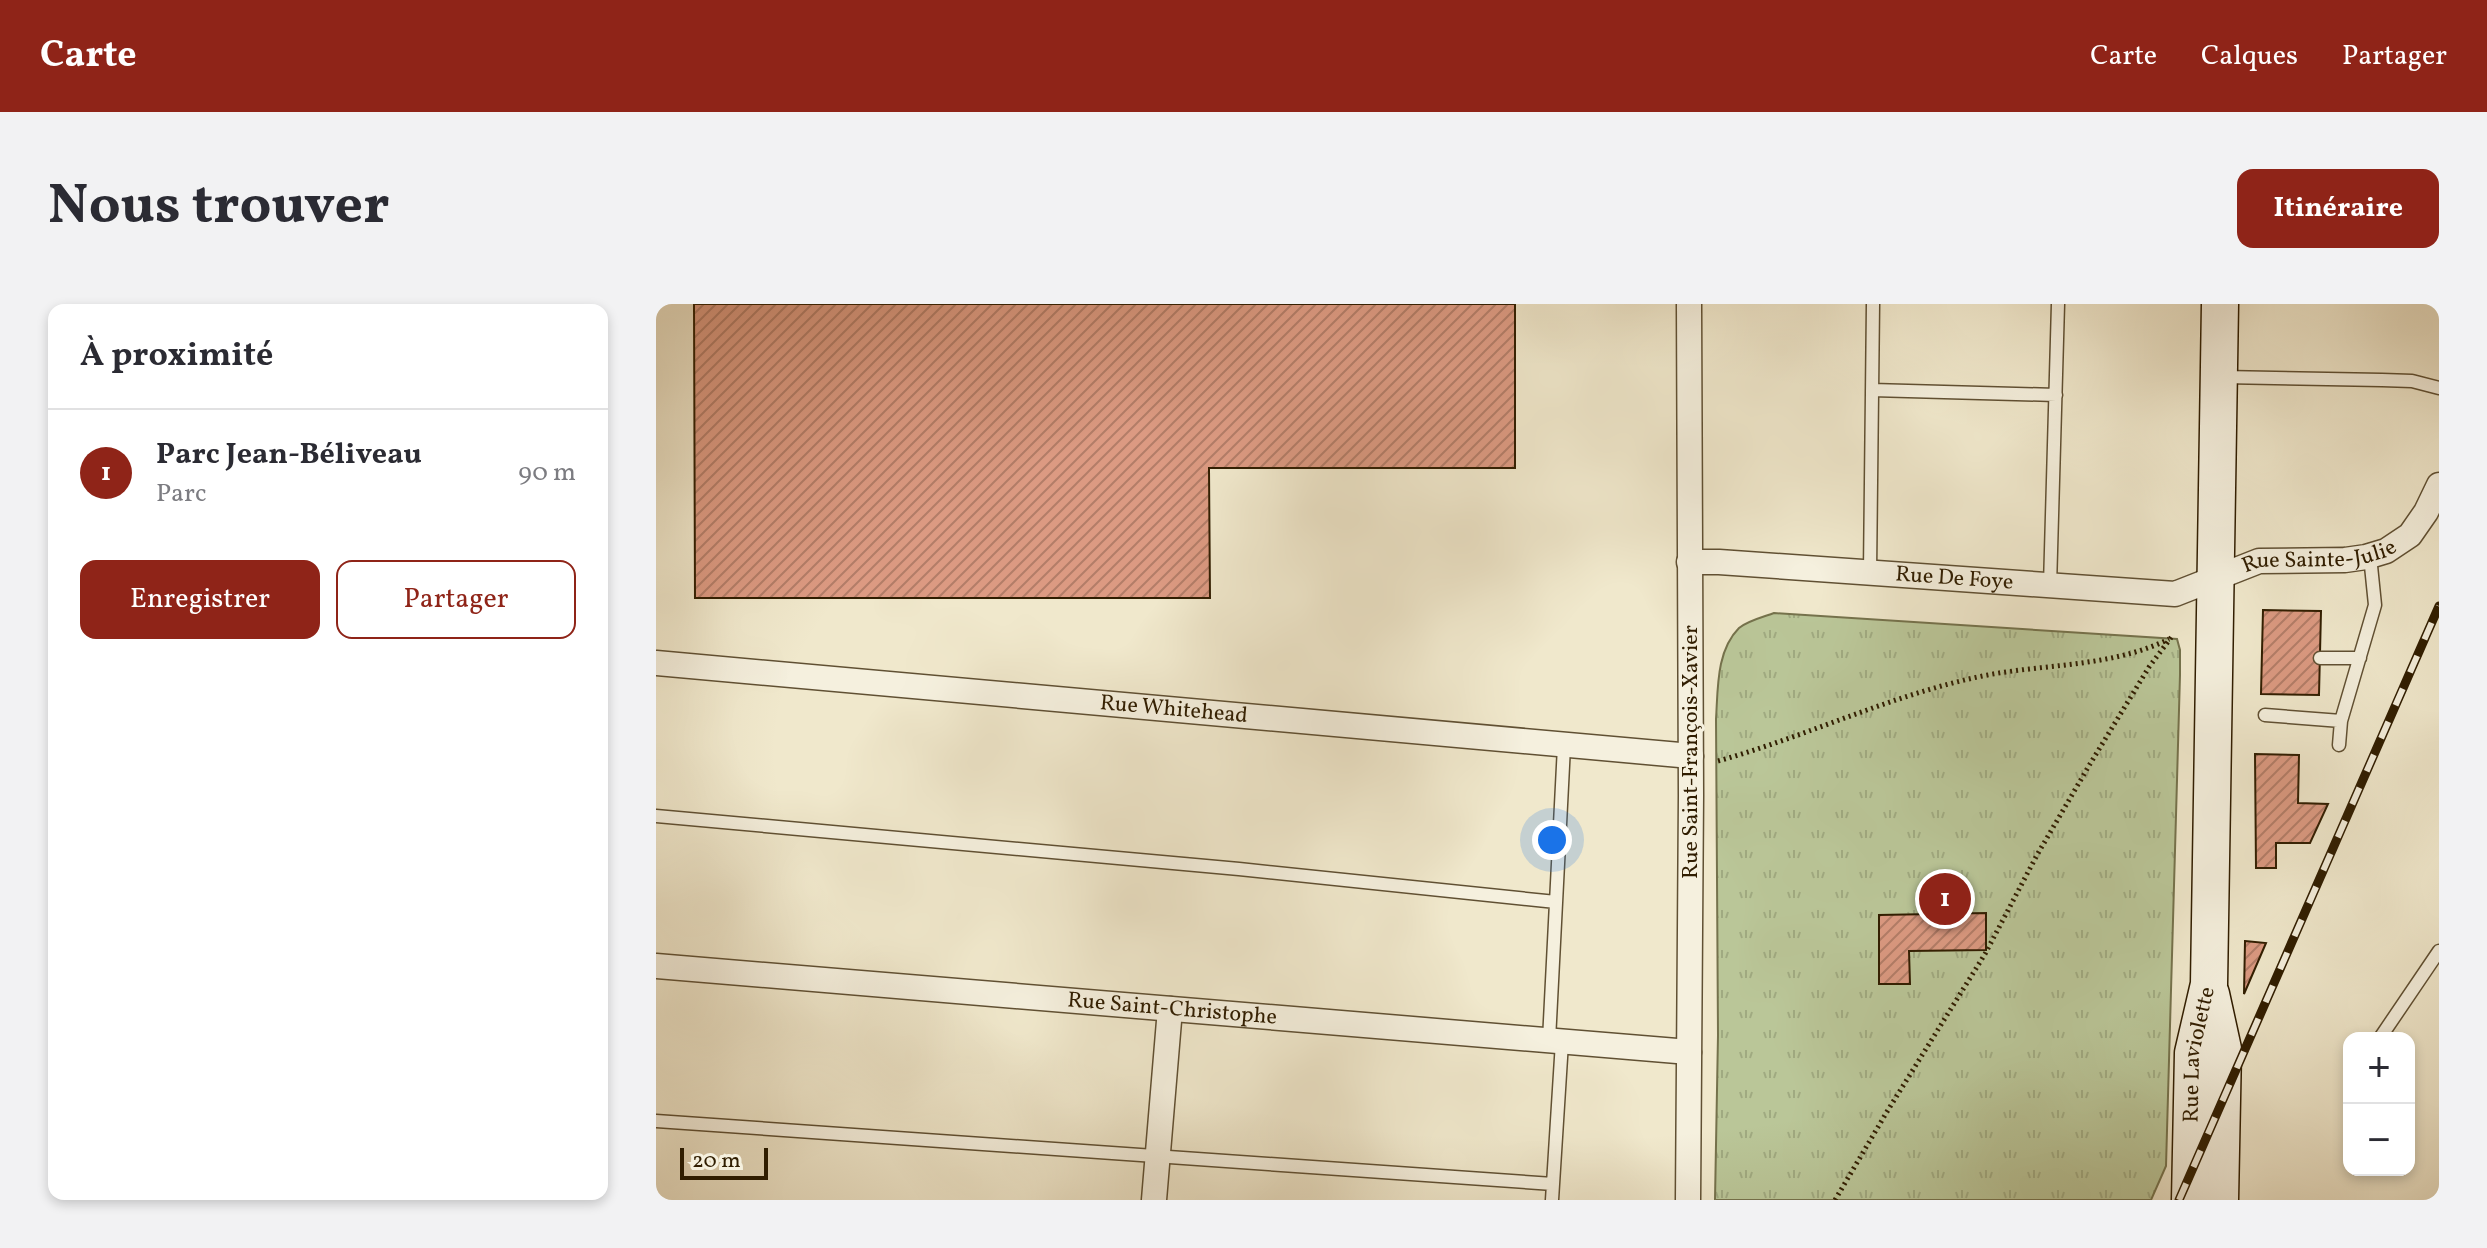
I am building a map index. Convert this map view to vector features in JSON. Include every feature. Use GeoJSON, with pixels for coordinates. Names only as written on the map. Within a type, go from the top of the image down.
{"type":"FeatureCollection","features":[{"type":"Feature","properties":{"kind":"main road"},"geometry":{"type":"LineString","coordinates":[[2209,984],[2220,304]]}},
{"type":"Feature","properties":{"kind":"main road","name":"Rue Laviolette"},"geometry":{"type":"LineString","coordinates":[[2190,1200],[2193,1053],[2209,984]]}},
{"type":"Feature","properties":{"kind":"main road","name":"Rue Laviolette"},"geometry":{"type":"LineString","coordinates":[[2209,984],[2223,1049],[2220,1200]]}},
{"type":"Feature","properties":{"kind":"street","name":"Rue Saint-François-Xavier"},"geometry":{"type":"LineString","coordinates":[[1688,1200],[1689,1052],[1702,759],[1689,562],[1689,304]]}},
{"type":"Feature","properties":{"kind":"street","name":"Rue Sainte-Julie"},"geometry":{"type":"LineString","coordinates":[[2216,578],[2259,561],[2335,560],[2370,556],[2390,549],[2410,535],[2439,485]]}},
{"type":"Feature","properties":{"kind":"street","name":"Rue De Foye"},"geometry":{"type":"LineString","coordinates":[[1689,562],[2175,594],[2216,578]]}},
{"type":"Feature","properties":{"kind":"street","name":"Rue Whitehead"},"geometry":{"type":"LineString","coordinates":[[656,663],[1702,759]]}},
{"type":"Feature","properties":{"kind":"street","name":"Rue Saint-Christophe"},"geometry":{"type":"LineString","coordinates":[[656,966],[1689,1052]]}},
{"type":"Feature","properties":{"kind":"street"},"geometry":{"type":"LineString","coordinates":[[1154,1200],[1170,1009]]}},
{"type":"Feature","properties":{"kind":"lane"},"geometry":{"type":"LineString","coordinates":[[1870,572],[1873,304]]}},
{"type":"Feature","properties":{"kind":"lane"},"geometry":{"type":"LineString","coordinates":[[2050,586],[2058,304]]}},
{"type":"Feature","properties":{"kind":"lane"},"geometry":{"type":"LineString","coordinates":[[2219,377],[2412,381],[2439,388]]}},
{"type":"Feature","properties":{"kind":"lane"},"geometry":{"type":"LineString","coordinates":[[1872,390],[2056,395]]}},
{"type":"Feature","properties":{"kind":"lane"},"geometry":{"type":"LineString","coordinates":[[2339,745],[2341,721],[2375,605],[2370,556]]}},
{"type":"Feature","properties":{"kind":"lane"},"geometry":{"type":"LineString","coordinates":[[2320,658],[2360,658]]}},
{"type":"Feature","properties":{"kind":"lane"},"geometry":{"type":"LineString","coordinates":[[2265,715],[2341,721]]}},
{"type":"Feature","properties":{"kind":"lane"},"geometry":{"type":"LineString","coordinates":[[1552,1200],[1556,902],[1564,746]]}},
{"type":"Feature","properties":{"kind":"lane"},"geometry":{"type":"LineString","coordinates":[[656,816],[1239,869],[1556,902]]}},
{"type":"Feature","properties":{"kind":"lane"},"geometry":{"type":"LineString","coordinates":[[2384,1032],[2439,951]]}},
{"type":"Feature","properties":{"kind":"lane"},"geometry":{"type":"LineString","coordinates":[[656,1121],[1553,1184]]}},
{"type":"Feature","properties":{"kind":"path"},"geometry":{"type":"LineString","coordinates":[[1702,759],[1933,688],[1977,677],[2134,654],[2171,637],[2149,667],[2090,764],[1985,954],[1835,1200]]}},
{"type":"Feature","properties":{"kind":"green space"},"geometry":{"type":"Polygon","coordinates":[[[1774,613],[2177,639],[2180,675],[2166,1166],[2151,1200],[1715,1200],[1718,683],[1722,659],[1731,637],[1742,626],[1774,613]]]}},
{"type":"Feature","properties":{"kind":"building"},"geometry":{"type":"Polygon","coordinates":[[[694,304],[1515,304],[1515,468],[1209,468],[1210,598],[695,598],[694,304]]]}},
{"type":"Feature","properties":{"kind":"building"},"geometry":{"type":"Polygon","coordinates":[[[2263,610],[2321,611],[2319,695],[2261,694],[2263,610]]]}},
{"type":"Feature","properties":{"kind":"building"},"geometry":{"type":"Polygon","coordinates":[[[2255,754],[2299,755],[2298,803],[2328,804],[2310,843],[2276,843],[2276,868],[2256,868],[2255,754]]]}},
{"type":"Feature","properties":{"kind":"building"},"geometry":{"type":"Polygon","coordinates":[[[1986,913],[1986,950],[1909,951],[1910,984],[1879,984],[1879,915],[1986,913]]]}},
{"type":"Feature","properties":{"kind":"building"},"geometry":{"type":"Polygon","coordinates":[[[2245,941],[2266,943],[2244,994],[2245,941]]]}},
{"type":"Feature","properties":{"kind":"railway"},"geometry":{"type":"LineString","coordinates":[[2179,1200],[2439,606]]}},
{"type":"Feature","properties":{"kind":"place","name":"Parc Jean-Béliveau"},"geometry":{"type":"Point","coordinates":[1945,899]}}]}
